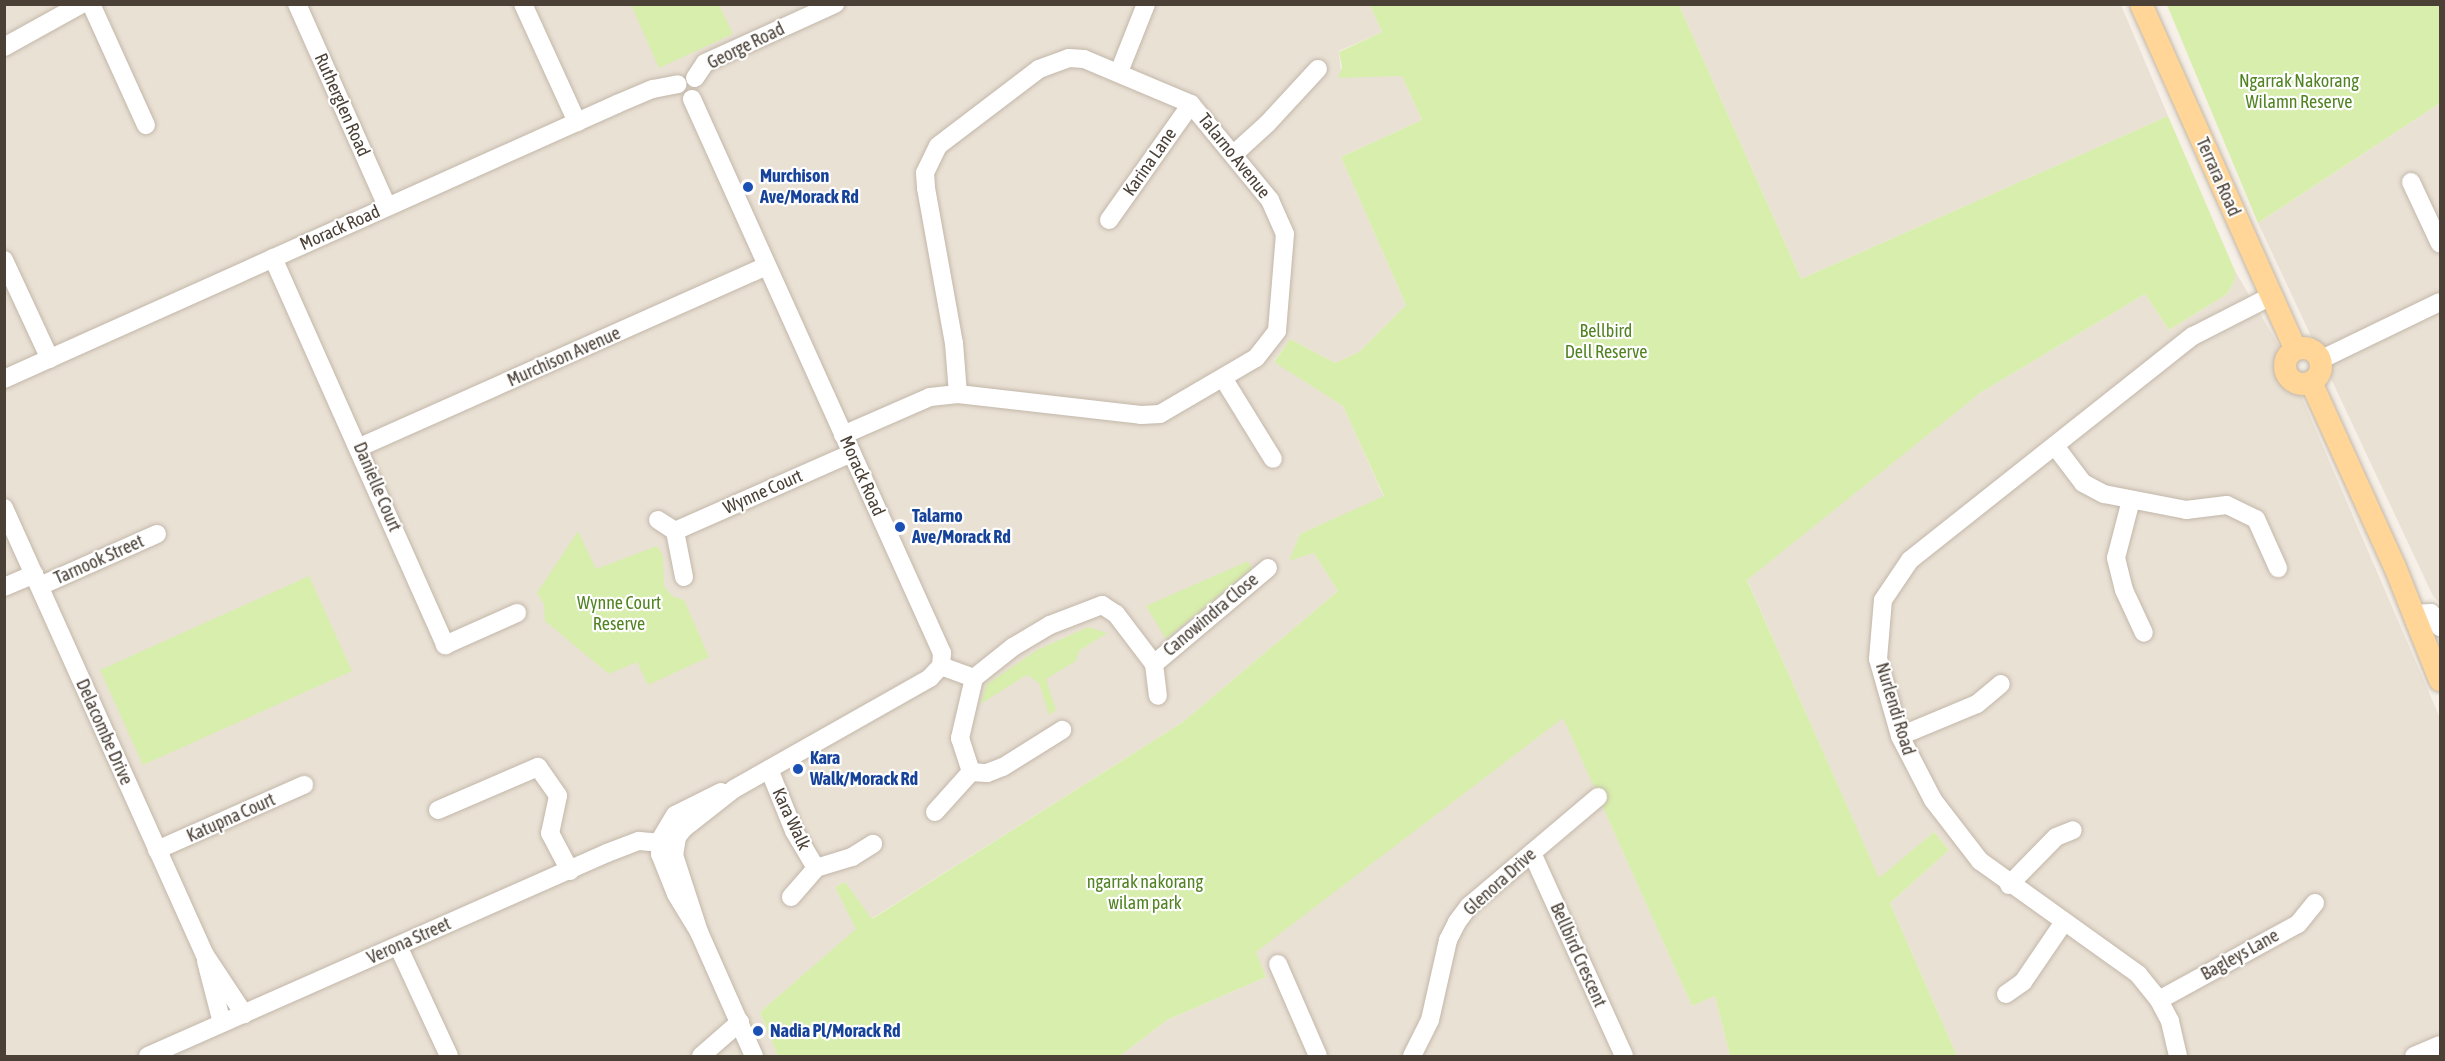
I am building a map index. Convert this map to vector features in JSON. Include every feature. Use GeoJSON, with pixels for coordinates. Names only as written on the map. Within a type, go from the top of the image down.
{"type":"FeatureCollection","features":[{"type":"Feature","properties":{"kind":"main road","name":"Terrara Road"},"geometry":{"type":"LineString","coordinates":[[2141,4],[2295,350]]}},
{"type":"Feature","properties":{"kind":"main road"},"geometry":{"type":"LineString","coordinates":[[2307,348],[2320,360],[2320,372],[2311,382],[2299,383],[2287,374],[2285,361],[2295,350],[2307,348]]}},
{"type":"Feature","properties":{"kind":"main road"},"geometry":{"type":"LineString","coordinates":[[2311,382],[2414,614],[2440,680]]}},
{"type":"Feature","properties":{"kind":"street"},"geometry":{"type":"LineString","coordinates":[[4,47],[82,4]]}},
{"type":"Feature","properties":{"kind":"street"},"geometry":{"type":"LineString","coordinates":[[91,4],[146,125]]}},
{"type":"Feature","properties":{"kind":"street","name":"Rutherglen Road"},"geometry":{"type":"LineString","coordinates":[[297,4],[387,207]]}},
{"type":"Feature","properties":{"kind":"street"},"geometry":{"type":"LineString","coordinates":[[523,4],[577,122]]}},
{"type":"Feature","properties":{"kind":"street","name":"George Road"},"geometry":{"type":"LineString","coordinates":[[686,81],[705,63],[835,4]]}},
{"type":"Feature","properties":{"kind":"street"},"geometry":{"type":"LineString","coordinates":[[1119,72],[1146,4]]}},
{"type":"Feature","properties":{"kind":"street","name":"Talarno Avenue"},"geometry":{"type":"LineString","coordinates":[[843,435],[930,397],[958,394],[1141,415],[1160,414],[1256,358],[1276,331],[1285,234],[1270,200],[1191,104],[1084,59],[1054,61],[938,146],[925,173],[926,188],[954,343],[958,394]]}},
{"type":"Feature","properties":{"kind":"street"},"geometry":{"type":"LineString","coordinates":[[1234,154],[1267,124],[1318,69]]}},
{"type":"Feature","properties":{"kind":"street","name":"Morack Road"},"geometry":{"type":"LineString","coordinates":[[4,379],[577,122],[653,89],[686,81],[682,98],[692,99],[939,645],[941,666]]}},
{"type":"Feature","properties":{"kind":"street","name":"Karina Lane"},"geometry":{"type":"LineString","coordinates":[[1109,220],[1191,104]]}},
{"type":"Feature","properties":{"kind":"street"},"geometry":{"type":"LineString","coordinates":[[2411,182],[2440,244]]}},
{"type":"Feature","properties":{"kind":"street","name":"Danielle Court"},"geometry":{"type":"LineString","coordinates":[[273,258],[360,447],[445,645],[518,613]]}},
{"type":"Feature","properties":{"kind":"street"},"geometry":{"type":"LineString","coordinates":[[4,260],[50,359]]}},
{"type":"Feature","properties":{"kind":"street","name":"Murchison Avenue"},"geometry":{"type":"LineString","coordinates":[[360,447],[767,266]]}},
{"type":"Feature","properties":{"kind":"street","name":"Nurlendi Road"},"geometry":{"type":"LineString","coordinates":[[2178,1056],[2170,1022],[2159,1000],[2116,955],[2009,885],[1980,861],[1956,833],[1933,800],[1900,736],[1878,659],[1882,600],[1910,560],[2193,336],[2271,296]]}},
{"type":"Feature","properties":{"kind":"street"},"geometry":{"type":"LineString","coordinates":[[2320,360],[2440,302]]}},
{"type":"Feature","properties":{"kind":"street"},"geometry":{"type":"LineString","coordinates":[[1223,378],[1273,459]]}},
{"type":"Feature","properties":{"kind":"street"},"geometry":{"type":"LineString","coordinates":[[2055,446],[2084,483],[2104,494],[2186,510],[2227,505],[2256,519],[2278,568]]}},
{"type":"Feature","properties":{"kind":"street","name":"Wynne Court"},"geometry":{"type":"LineString","coordinates":[[675,531],[852,453]]}},
{"type":"Feature","properties":{"kind":"street"},"geometry":{"type":"LineString","coordinates":[[2131,500],[2116,558],[2124,590],[2144,633]]}},
{"type":"Feature","properties":{"kind":"street","name":"Delacombe Drive"},"geometry":{"type":"LineString","coordinates":[[4,508],[205,955],[244,1014]]}},
{"type":"Feature","properties":{"kind":"street"},"geometry":{"type":"LineString","coordinates":[[658,520],[675,531],[684,577]]}},
{"type":"Feature","properties":{"kind":"street","name":"Tarnook Street"},"geometry":{"type":"LineString","coordinates":[[4,586],[37,580],[157,534]]}},
{"type":"Feature","properties":{"kind":"street","name":"Canowindra Close"},"geometry":{"type":"LineString","coordinates":[[1154,663],[1268,568]]}},
{"type":"Feature","properties":{"kind":"street","name":"Canowindra Close"},"geometry":{"type":"LineString","coordinates":[[974,678],[1013,647],[1050,625],[1102,605],[1116,614],[1154,663],[1158,696]]}},
{"type":"Feature","properties":{"kind":"street"},"geometry":{"type":"LineString","coordinates":[[2414,614],[2430,613],[2440,627]]}},
{"type":"Feature","properties":{"kind":"street"},"geometry":{"type":"LineString","coordinates":[[754,1056],[699,932],[668,843],[735,789],[917,687],[941,666],[974,678],[960,738],[971,772]]}},
{"type":"Feature","properties":{"kind":"street"},"geometry":{"type":"LineString","coordinates":[[1900,736],[1977,704],[2001,684]]}},
{"type":"Feature","properties":{"kind":"street"},"geometry":{"type":"LineString","coordinates":[[971,772],[987,773],[1003,767],[1062,730]]}},
{"type":"Feature","properties":{"kind":"street"},"geometry":{"type":"LineString","coordinates":[[438,810],[538,767],[558,796],[550,834],[570,871]]}},
{"type":"Feature","properties":{"kind":"street","name":"Kara Walk"},"geometry":{"type":"LineString","coordinates":[[769,769],[795,831],[816,868]]}},
{"type":"Feature","properties":{"kind":"street"},"geometry":{"type":"LineString","coordinates":[[935,812],[971,772]]}},
{"type":"Feature","properties":{"kind":"street","name":"Katupna Court"},"geometry":{"type":"LineString","coordinates":[[157,850],[304,785]]}},
{"type":"Feature","properties":{"kind":"street","name":"Glenora Drive"},"geometry":{"type":"LineString","coordinates":[[1412,1056],[1431,1020],[1448,940],[1457,922],[1469,906],[1598,797]]}},
{"type":"Feature","properties":{"kind":"street"},"geometry":{"type":"LineString","coordinates":[[2009,885],[2056,837],[2073,830]]}},
{"type":"Feature","properties":{"kind":"street","name":"Verona Street"},"geometry":{"type":"LineString","coordinates":[[148,1056],[639,842],[668,843]]}},
{"type":"Feature","properties":{"kind":"street","name":"Kara Walk"},"geometry":{"type":"LineString","coordinates":[[791,897],[816,868],[852,857],[873,844]]}},
{"type":"Feature","properties":{"kind":"street","name":"Bellbird Crescent"},"geometry":{"type":"LineString","coordinates":[[1532,853],[1624,1056]]}},
{"type":"Feature","properties":{"kind":"street","name":"Bagleys Lane"},"geometry":{"type":"LineString","coordinates":[[2159,1000],[2298,924],[2315,903]]}},
{"type":"Feature","properties":{"kind":"street"},"geometry":{"type":"LineString","coordinates":[[2006,994],[2023,981],[2064,922]]}},
{"type":"Feature","properties":{"kind":"street"},"geometry":{"type":"LineString","coordinates":[[398,946],[449,1056]]}},
{"type":"Feature","properties":{"kind":"street","name":"Delacombe Drive"},"geometry":{"type":"LineString","coordinates":[[205,955],[222,1023]]}},
{"type":"Feature","properties":{"kind":"street"},"geometry":{"type":"LineString","coordinates":[[1278,964],[1318,1056]]}},
{"type":"Feature","properties":{"kind":"street"},"geometry":{"type":"LineString","coordinates":[[702,1056],[740,1022]]}},
{"type":"Feature","properties":{"kind":"street"},"geometry":{"type":"LineString","coordinates":[[2414,1056],[2440,1045]]}},
{"type":"Feature","properties":{"kind":"shaded area"},"geometry":{"type":"Polygon","coordinates":[[[5,5],[1370,5],[1382,32],[1339,51],[1341,72],[1402,76],[1422,120],[1341,157],[1406,305],[1359,352],[1335,363],[1290,339],[1274,361],[1343,406],[1384,497],[1300,534],[1290,560],[1314,553],[1338,591],[1183,722],[871,919],[845,882],[835,887],[857,929],[760,1012],[778,1056],[5,1056],[5,5]]]}},
{"type":"Feature","properties":{"kind":"shaded area"},"geometry":{"type":"Polygon","coordinates":[[[1679,5],[2121,5],[2168,116],[1801,279],[1679,5]]]}},
{"type":"Feature","properties":{"kind":"shaded area"},"geometry":{"type":"Polygon","coordinates":[[[2440,103],[2440,604],[2433,596],[2258,223],[2440,103]]]}},
{"type":"Feature","properties":{"kind":"shaded area"},"geometry":{"type":"Polygon","coordinates":[[[2235,271],[2279,346],[2275,361],[2287,383],[2299,391],[2440,718],[2440,1056],[1957,1056],[1890,903],[1949,850],[1934,832],[1879,879],[1746,577],[1980,393],[2145,294],[2169,330],[2227,294],[2235,280],[2235,271]]]}},
{"type":"Feature","properties":{"kind":"shaded area"},"geometry":{"type":"Polygon","coordinates":[[[1562,715],[1692,1006],[1715,996],[1730,1056],[1120,1056],[1167,1020],[1266,977],[1255,952],[1562,715]]]}},
{"type":"Feature","properties":{"kind":"green space"},"geometry":{"type":"Polygon","coordinates":[[[631,5],[719,5],[733,34],[659,68],[631,5]]]}},
{"type":"Feature","properties":{"kind":"green space"},"geometry":{"type":"Polygon","coordinates":[[[1370,5],[1679,5],[1801,279],[2168,116],[2235,271],[2235,280],[2227,294],[2169,330],[2145,294],[1980,393],[1747,580],[1879,878],[1934,832],[1949,850],[1890,903],[1957,1056],[1730,1056],[1715,996],[1692,1006],[1563,718],[1256,952],[1266,977],[1167,1020],[1120,1056],[778,1056],[760,1012],[856,929],[835,887],[845,882],[872,919],[1183,722],[1338,591],[1314,553],[1289,561],[1300,534],[1384,496],[1343,406],[1274,362],[1290,339],[1335,363],[1359,352],[1406,305],[1341,157],[1422,120],[1402,76],[1338,78],[1342,67],[1339,52],[1382,32],[1370,5]]]}},
{"type":"Feature","properties":{"kind":"green space","name":"Ngarrak Nakorang Wilamn Reserve"},"geometry":{"type":"Polygon","coordinates":[[[2167,5],[2440,5],[2440,103],[2258,223],[2167,5]]]}},
{"type":"Feature","properties":{"kind":"green space","name":"Wynne Court Reserve"},"geometry":{"type":"Polygon","coordinates":[[[578,531],[596,569],[657,546],[663,556],[664,586],[672,596],[684,600],[709,657],[648,685],[637,662],[609,674],[545,621],[544,604],[537,593],[578,531]]]}},
{"type":"Feature","properties":{"kind":"green space"},"geometry":{"type":"Polygon","coordinates":[[[1248,561],[1252,568],[1166,639],[1146,606],[1248,561]]]}},
{"type":"Feature","properties":{"kind":"green space"},"geometry":{"type":"Polygon","coordinates":[[[309,576],[352,671],[143,765],[100,670],[309,576]]]}},
{"type":"Feature","properties":{"kind":"green space"},"geometry":{"type":"Polygon","coordinates":[[[1088,627],[1107,633],[1079,651],[1076,661],[1046,679],[1056,710],[1049,715],[1039,683],[1027,675],[980,704],[987,684],[1037,650],[1088,627]]]}},
{"type":"Feature","properties":{"kind":"place","name":"Murchison Ave/Morack Rd"},"geometry":{"type":"Point","coordinates":[748,187]}},
{"type":"Feature","properties":{"kind":"place","name":"Talarno Ave/Morack Rd"},"geometry":{"type":"Point","coordinates":[900,527]}},
{"type":"Feature","properties":{"kind":"place","name":"Kara Walk/Morack Rd"},"geometry":{"type":"Point","coordinates":[798,769]}},
{"type":"Feature","properties":{"kind":"place","name":"Nadia Pl/Morack Rd"},"geometry":{"type":"Point","coordinates":[758,1031]}},
{"type":"Feature","properties":{"kind":"park label","name":"Bellbird Dell Reserve"},"geometry":{"type":"Point","coordinates":[1606,342]}},
{"type":"Feature","properties":{"kind":"park label","name":"ngarrak nakorang wilam park"},"geometry":{"type":"Point","coordinates":[1145,893]}}]}
